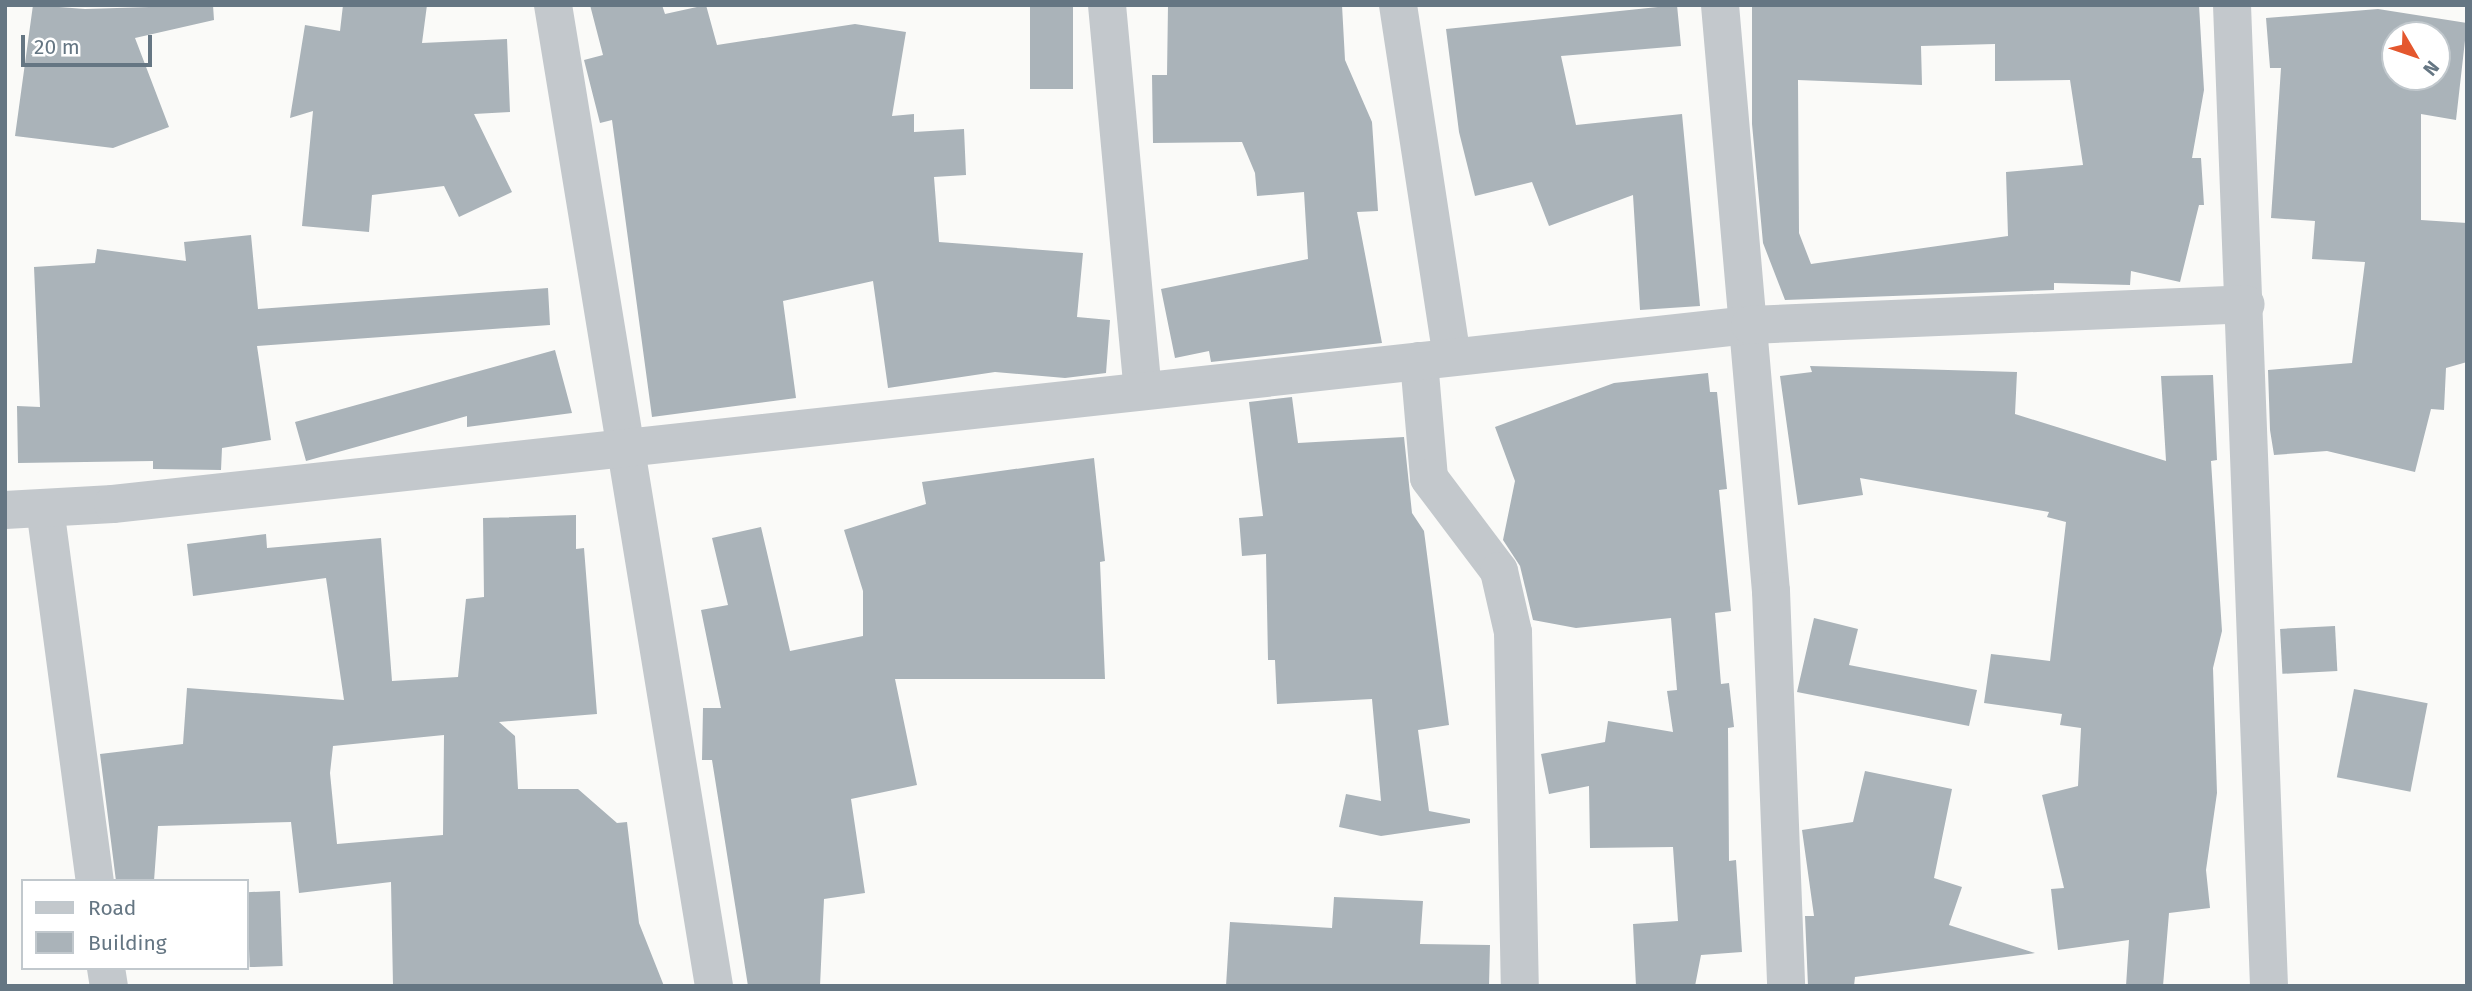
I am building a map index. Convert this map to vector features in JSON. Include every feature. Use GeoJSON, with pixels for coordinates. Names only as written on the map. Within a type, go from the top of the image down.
{"type":"FeatureCollection","features":[{"type":"Feature","properties":{"kind":"street"},"geometry":{"type":"LineString","coordinates":[[554,5],[628,444],[713,986]]}},
{"type":"Feature","properties":{"kind":"street"},"geometry":{"type":"LineString","coordinates":[[1107,5],[1143,390]]}},
{"type":"Feature","properties":{"kind":"street"},"geometry":{"type":"LineString","coordinates":[[1398,5],[1436,359],[1429,478],[1499,571],[1513,632],[1520,986]]}},
{"type":"Feature","properties":{"kind":"street"},"geometry":{"type":"LineString","coordinates":[[1720,5],[1750,325],[1771,591],[1786,986]]}},
{"type":"Feature","properties":{"kind":"street"},"geometry":{"type":"LineString","coordinates":[[2232,5],[2246,304],[2269,986]]}},
{"type":"Feature","properties":{"kind":"street"},"geometry":{"type":"LineString","coordinates":[[5,510],[45,508],[1750,325],[2246,304]]}},
{"type":"Feature","properties":{"kind":"street"},"geometry":{"type":"LineString","coordinates":[[45,508],[95,879]]}},
{"type":"Feature","properties":{"kind":"building"},"geometry":{"type":"Polygon","coordinates":[[[33,5],[85,9],[213,5],[214,20],[135,38],[169,127],[113,148],[15,136],[33,5]]]}},
{"type":"Feature","properties":{"kind":"building"},"geometry":{"type":"Polygon","coordinates":[[[343,5],[427,5],[422,43],[507,39],[510,112],[474,114],[512,192],[459,217],[444,186],[372,195],[369,232],[302,226],[313,111],[290,118],[305,25],[340,31],[343,5]]]}},
{"type":"Feature","properties":{"kind":"building"},"geometry":{"type":"Polygon","coordinates":[[[590,5],[662,5],[665,14],[706,5],[717,45],[855,24],[906,32],[892,116],[914,114],[914,132],[964,129],[966,175],[934,177],[939,242],[1083,253],[1077,317],[1110,320],[1106,373],[1065,378],[995,372],[888,388],[873,281],[783,301],[796,398],[652,417],[612,120],[600,123],[584,60],[603,55],[590,5]]]}},
{"type":"Feature","properties":{"kind":"building"},"geometry":{"type":"Polygon","coordinates":[[[1030,5],[1073,5],[1073,89],[1030,89],[1030,5]]]}},
{"type":"Feature","properties":{"kind":"building"},"geometry":{"type":"Polygon","coordinates":[[[1168,5],[1342,5],[1345,60],[1372,122],[1378,211],[1357,212],[1382,343],[1211,362],[1209,351],[1175,358],[1161,289],[1308,259],[1304,192],[1257,196],[1255,173],[1242,142],[1153,143],[1152,75],[1167,75],[1168,5]]]}},
{"type":"Feature","properties":{"kind":"building"},"geometry":{"type":"Polygon","coordinates":[[[1677,5],[1681,46],[1561,56],[1576,125],[1682,114],[1700,306],[1640,310],[1633,195],[1549,226],[1532,182],[1475,196],[1459,132],[1446,29],[1677,5]]]}},
{"type":"Feature","properties":{"kind":"building"},"geometry":{"type":"Polygon","coordinates":[[[1752,5],[2199,5],[2204,90],[2192,158],[2201,158],[2204,205],[2199,205],[2180,282],[2131,271],[2130,285],[2054,283],[2054,290],[1785,300],[1763,243],[1752,124],[1752,5]],[[1995,44],[1921,46],[1922,85],[1798,80],[1799,233],[1811,264],[2008,236],[2006,172],[2083,165],[2070,80],[1995,81],[1995,44]]]}},
{"type":"Feature","properties":{"kind":"building"},"geometry":{"type":"Polygon","coordinates":[[[2378,9],[2467,23],[2456,120],[2421,114],[2421,220],[2467,223],[2467,362],[2446,368],[2444,410],[2431,409],[2415,472],[2327,451],[2274,455],[2270,430],[2268,370],[2352,363],[2365,262],[2312,259],[2315,221],[2271,218],[2281,68],[2270,68],[2266,18],[2378,9]]]}},
{"type":"Feature","properties":{"kind":"building"},"geometry":{"type":"Polygon","coordinates":[[[251,235],[258,309],[548,288],[550,325],[257,346],[271,440],[222,448],[221,470],[153,469],[153,461],[18,463],[17,406],[40,407],[34,267],[95,263],[97,249],[186,261],[184,242],[251,235]]]}},
{"type":"Feature","properties":{"kind":"building"},"geometry":{"type":"Polygon","coordinates":[[[555,350],[572,413],[467,427],[467,416],[306,461],[295,422],[555,350]]]}},
{"type":"Feature","properties":{"kind":"building"},"geometry":{"type":"Polygon","coordinates":[[[1810,366],[2017,372],[2015,414],[2166,461],[2161,376],[2213,375],[2217,460],[2211,461],[2222,631],[2213,668],[2217,793],[2206,870],[2210,908],[2169,913],[2163,986],[2126,986],[2129,940],[2058,950],[2051,889],[2064,888],[2042,795],[2078,786],[2081,728],[2060,725],[2062,714],[1984,703],[1991,654],[2050,661],[2066,522],[2047,517],[2049,512],[1860,478],[1863,495],[1798,505],[1780,376],[1812,372],[1810,366]]]}},
{"type":"Feature","properties":{"kind":"building"},"geometry":{"type":"Polygon","coordinates":[[[1708,373],[1710,392],[1717,392],[1727,489],[1719,490],[1731,611],[1715,613],[1721,684],[1729,683],[1734,727],[1728,728],[1729,861],[1736,860],[1742,952],[1701,955],[1695,986],[1636,986],[1633,924],[1678,921],[1673,847],[1590,848],[1589,786],[1549,794],[1541,754],[1605,742],[1608,721],[1673,732],[1667,691],[1677,690],[1671,618],[1576,628],[1533,620],[1520,566],[1503,540],[1515,481],[1495,427],[1614,383],[1708,373]]]}},
{"type":"Feature","properties":{"kind":"building"},"geometry":{"type":"Polygon","coordinates":[[[1292,397],[1298,443],[1404,437],[1412,513],[1424,531],[1449,725],[1418,730],[1429,811],[1470,819],[1470,823],[1381,836],[1339,827],[1346,794],[1381,801],[1372,699],[1277,704],[1275,660],[1268,660],[1266,554],[1242,556],[1239,518],[1263,516],[1249,402],[1292,397]]]}},
{"type":"Feature","properties":{"kind":"building"},"geometry":{"type":"Polygon","coordinates":[[[1094,458],[1105,561],[1100,562],[1105,679],[895,679],[917,785],[851,799],[865,893],[824,899],[820,986],[748,986],[712,760],[702,760],[703,708],[721,708],[701,610],[728,605],[712,538],[761,527],[790,651],[863,636],[863,591],[844,530],[926,504],[922,482],[1094,458]]]}},
{"type":"Feature","properties":{"kind":"building"},"geometry":{"type":"Polygon","coordinates":[[[576,515],[576,549],[584,548],[597,714],[499,722],[515,736],[518,789],[578,789],[617,823],[627,822],[639,923],[664,986],[393,986],[391,882],[299,893],[291,822],[158,826],[154,879],[116,879],[100,754],[183,744],[187,688],[344,700],[326,578],[193,596],[187,544],[266,534],[267,548],[381,538],[392,681],[458,677],[466,599],[484,597],[483,518],[576,515]],[[444,735],[333,746],[330,773],[337,844],[443,835],[444,735]]]}},
{"type":"Feature","properties":{"kind":"building"},"geometry":{"type":"Polygon","coordinates":[[[1814,618],[1858,629],[1849,665],[1977,690],[1969,726],[1797,692],[1814,618]]]}},
{"type":"Feature","properties":{"kind":"building"},"geometry":{"type":"Polygon","coordinates":[[[2335,626],[2337,671],[2282,674],[2280,629],[2335,626]]]}},
{"type":"Feature","properties":{"kind":"building"},"geometry":{"type":"Polygon","coordinates":[[[2354,689],[2428,703],[2410,792],[2337,777],[2354,689]]]}},
{"type":"Feature","properties":{"kind":"building"},"geometry":{"type":"Polygon","coordinates":[[[1865,771],[1952,789],[1934,878],[1962,887],[1949,925],[2035,953],[1855,977],[1854,986],[1808,986],[1805,916],[1814,916],[1802,830],[1853,822],[1865,771]]]}},
{"type":"Feature","properties":{"kind":"building"},"geometry":{"type":"Polygon","coordinates":[[[280,891],[283,966],[250,967],[248,892],[280,891]]]}},
{"type":"Feature","properties":{"kind":"building"},"geometry":{"type":"Polygon","coordinates":[[[1334,897],[1423,901],[1420,944],[1490,945],[1489,986],[1226,986],[1230,922],[1332,928],[1334,897]]]}}]}
